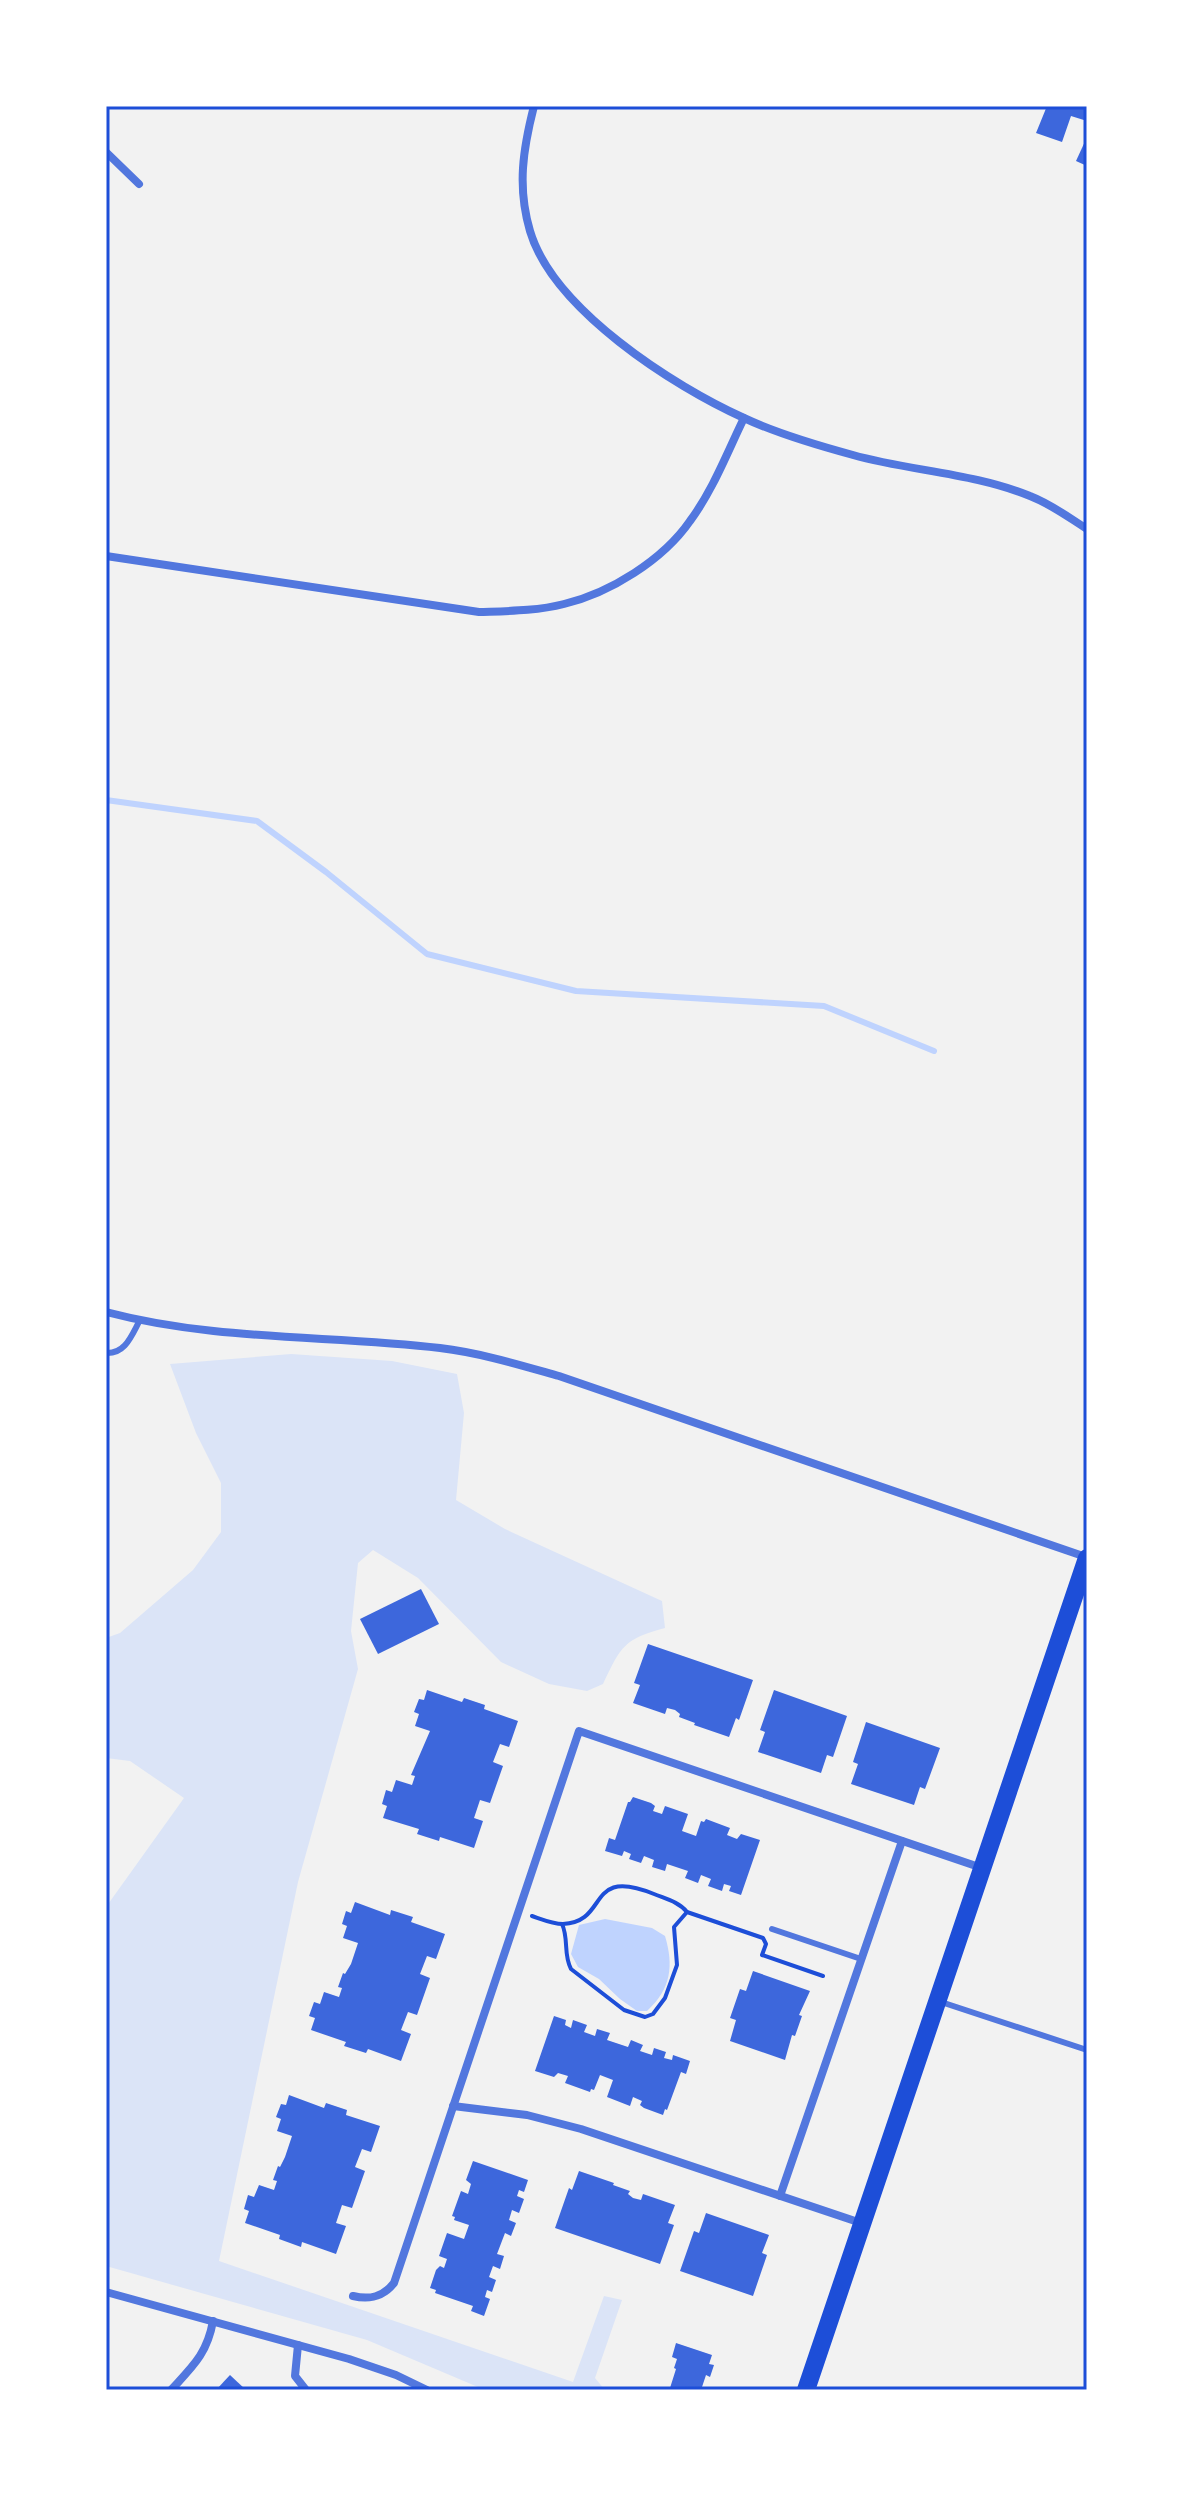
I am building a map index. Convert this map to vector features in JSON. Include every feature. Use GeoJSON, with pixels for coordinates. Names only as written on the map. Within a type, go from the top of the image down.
{"type":"FeatureCollection","features":[{"type":"Feature","properties":{"kind":"main road"},"geometry":{"type":"LineString","coordinates":[[806,2390],[1087,1558]]}},
{"type":"Feature","properties":{"kind":"street"},"geometry":{"type":"LineString","coordinates":[[534,106],[522,158],[521,185],[531,234],[541,258],[556,280],[576,303],[628,349],[744,418],[856,456],[1005,487],[1054,507],[1087,529]]}},
{"type":"Feature","properties":{"kind":"street"},"geometry":{"type":"LineString","coordinates":[[106,152],[139,184]]}},
{"type":"Feature","properties":{"kind":"street"},"geometry":{"type":"LineString","coordinates":[[106,556],[479,612],[529,610],[565,604],[597,593],[672,543],[690,522],[706,495],[744,418]]}},
{"type":"Feature","properties":{"kind":"street"},"geometry":{"type":"LineString","coordinates":[[106,1312],[236,1335],[439,1348],[483,1355],[559,1376],[1087,1558]]}},
{"type":"Feature","properties":{"kind":"street"},"geometry":{"type":"LineString","coordinates":[[353,2296],[386,2294],[394,2283],[579,1731],[983,1868]]}},
{"type":"Feature","properties":{"kind":"street"},"geometry":{"type":"LineString","coordinates":[[780,2196],[902,1841]]}},
{"type":"Feature","properties":{"kind":"street"},"geometry":{"type":"LineString","coordinates":[[453,2106],[527,2115],[581,2129],[861,2223]]}},
{"type":"Feature","properties":{"kind":"street"},"geometry":{"type":"LineString","coordinates":[[106,2292],[298,2345],[396,2375],[427,2390]]}},
{"type":"Feature","properties":{"kind":"street"},"geometry":{"type":"LineString","coordinates":[[171,2390],[197,2362],[208,2344],[213,2321]]}},
{"type":"Feature","properties":{"kind":"street"},"geometry":{"type":"LineString","coordinates":[[298,2345],[295,2376],[306,2390]]}},
{"type":"Feature","properties":{"kind":"lane"},"geometry":{"type":"LineString","coordinates":[[106,1353],[125,1347],[140,1320]]}},
{"type":"Feature","properties":{"kind":"lane"},"geometry":{"type":"LineString","coordinates":[[772,1929],[861,1959]]}},
{"type":"Feature","properties":{"kind":"lane"},"geometry":{"type":"LineString","coordinates":[[938,2001],[1087,2050]]}},
{"type":"Feature","properties":{"kind":"path"},"geometry":{"type":"LineString","coordinates":[[518,1911],[562,1924],[585,1916],[604,1893],[620,1885],[634,1886],[680,1905],[687,1912],[763,1938],[766,1944],[762,1955],[823,1976]]}},
{"type":"Feature","properties":{"kind":"path"},"geometry":{"type":"LineString","coordinates":[[562,1924],[567,1934],[567,1961],[571,1969],[624,2010],[645,2017],[653,2014],[665,1998],[677,1965],[674,1927],[687,1912]]}},
{"type":"Feature","properties":{"kind":"shaded area"},"geometry":{"type":"Polygon","coordinates":[[[291,1354],[392,1361],[457,1374],[464,1413],[456,1500],[505,1529],[662,1601],[665,1628],[641,1636],[625,1646],[603,1684],[587,1691],[549,1684],[501,1662],[418,1578],[373,1550],[358,1563],[351,1631],[358,1669],[298,1882],[219,2261],[573,2382],[604,2296],[622,2300],[595,2378],[605,2390],[485,2390],[367,2340],[106,2266],[106,1907],[184,1798],[130,1761],[106,1758],[106,1638],[120,1633],[193,1570],[221,1532],[221,1483],[196,1433],[170,1364],[291,1354]]]}},
{"type":"Feature","properties":{"kind":"water"},"geometry":{"type":"Polygon","coordinates":[[[605,1919],[652,1928],[665,1936],[670,1967],[666,1986],[647,2011],[637,2011],[620,1999],[599,1979],[578,1967],[571,1954],[579,1925],[605,1919]]]}},
{"type":"Feature","properties":{"kind":"building"},"geometry":{"type":"Polygon","coordinates":[[[1047,106],[1087,106],[1087,121],[1071,116],[1062,142],[1036,133],[1047,106]]]}},
{"type":"Feature","properties":{"kind":"building"},"geometry":{"type":"Polygon","coordinates":[[[1087,137],[1087,166],[1076,161],[1087,137]]]}},
{"type":"Feature","properties":{"kind":"building"},"geometry":{"type":"Polygon","coordinates":[[[421,1589],[439,1624],[378,1654],[360,1619],[421,1589]]]}},
{"type":"Feature","properties":{"kind":"building"},"geometry":{"type":"Polygon","coordinates":[[[648,1644],[753,1680],[739,1720],[736,1718],[729,1737],[694,1725],[679,1717],[675,1710],[667,1708],[665,1714],[633,1703],[640,1685],[634,1683],[648,1644]]]}},
{"type":"Feature","properties":{"kind":"building"},"geometry":{"type":"Polygon","coordinates":[[[427,1690],[462,1702],[464,1698],[485,1705],[484,1709],[518,1721],[509,1747],[500,1744],[493,1762],[503,1766],[490,1803],[480,1800],[474,1818],[483,1821],[474,1848],[440,1837],[439,1841],[417,1834],[419,1829],[383,1818],[387,1806],[382,1804],[386,1790],[392,1792],[396,1780],[412,1785],[415,1776],[411,1775],[430,1731],[415,1726],[419,1714],[414,1712],[419,1699],[424,1700],[427,1690]]]}},
{"type":"Feature","properties":{"kind":"building"},"geometry":{"type":"Polygon","coordinates":[[[774,1690],[847,1716],[833,1757],[827,1755],[821,1773],[758,1752],[765,1732],[760,1730],[774,1690]]]}},
{"type":"Feature","properties":{"kind":"building"},"geometry":{"type":"Polygon","coordinates":[[[866,1722],[940,1748],[925,1789],[920,1787],[914,1805],[851,1784],[858,1764],[853,1762],[866,1722]]]}},
{"type":"Feature","properties":{"kind":"building"},"geometry":{"type":"Polygon","coordinates":[[[633,1797],[651,1803],[655,1806],[653,1811],[662,1814],[665,1806],[688,1814],[682,1831],[696,1836],[701,1821],[706,1819],[730,1828],[727,1835],[737,1839],[741,1834],[760,1840],[741,1895],[729,1891],[731,1886],[724,1884],[722,1891],[708,1886],[711,1879],[701,1875],[698,1883],[685,1878],[688,1871],[667,1864],[665,1871],[652,1867],[654,1860],[644,1856],[641,1863],[629,1859],[631,1854],[624,1851],[622,1856],[605,1851],[609,1838],[615,1840],[628,1802],[633,1797]]]}},
{"type":"Feature","properties":{"kind":"building"},"geometry":{"type":"Polygon","coordinates":[[[355,1902],[390,1915],[391,1910],[413,1917],[411,1922],[445,1934],[436,1959],[427,1956],[420,1974],[430,1978],[417,2015],[408,2012],[401,2030],[411,2034],[401,2061],[368,2049],[366,2053],[344,2046],[346,2042],[311,2030],[315,2018],[309,2016],[314,2002],[320,2004],[324,1992],[339,1997],[342,1988],[338,1987],[343,1973],[351,1964],[358,1943],[343,1938],[347,1926],[342,1924],[346,1911],[351,1913],[355,1902]]]}},
{"type":"Feature","properties":{"kind":"building"},"geometry":{"type":"Polygon","coordinates":[[[753,1971],[810,1991],[785,2060],[730,2041],[736,2020],[730,2018],[740,1989],[746,1991],[753,1971]]]}},
{"type":"Feature","properties":{"kind":"building"},"geometry":{"type":"Polygon","coordinates":[[[554,2016],[566,2020],[565,2025],[571,2028],[573,2020],[587,2025],[584,2032],[595,2036],[597,2029],[610,2033],[607,2040],[628,2047],[631,2040],[643,2045],[640,2051],[652,2055],[654,2048],[666,2052],[664,2058],[672,2060],[673,2055],[690,2061],[686,2074],[681,2072],[663,2115],[644,2108],[640,2105],[642,2101],[633,2097],[630,2106],[607,2097],[613,2080],[600,2075],[594,2090],[590,2092],[565,2083],[568,2076],[558,2073],[554,2077],[535,2071],[554,2016]]]}},
{"type":"Feature","properties":{"kind":"building"},"geometry":{"type":"Polygon","coordinates":[[[289,2095],[324,2108],[326,2103],[347,2110],[346,2115],[380,2126],[371,2152],[362,2149],[355,2167],[365,2171],[352,2208],[342,2205],[336,2223],[346,2226],[336,2254],[302,2242],[301,2247],[279,2239],[280,2235],[245,2223],[249,2211],[244,2209],[248,2195],[254,2197],[259,2185],[274,2190],[277,2181],[273,2180],[292,2136],[277,2131],[281,2119],[276,2117],[281,2104],[286,2105],[289,2095]]]}},
{"type":"Feature","properties":{"kind":"building"},"geometry":{"type":"Polygon","coordinates":[[[473,2161],[528,2180],[524,2192],[519,2190],[517,2196],[524,2199],[519,2213],[512,2210],[509,2220],[516,2223],[511,2236],[505,2233],[497,2254],[504,2256],[500,2269],[493,2266],[489,2277],[496,2280],[492,2292],[487,2290],[485,2297],[490,2299],[484,2316],[471,2311],[473,2306],[435,2293],[436,2290],[430,2288],[436,2270],[440,2266],[444,2268],[447,2259],[439,2256],[447,2233],[464,2239],[469,2225],[454,2220],[452,2216],[461,2191],[468,2194],[471,2184],[466,2180],[473,2161]]]}},
{"type":"Feature","properties":{"kind":"building"},"geometry":{"type":"Polygon","coordinates":[[[579,2171],[630,2191],[628,2194],[633,2198],[641,2200],[643,2194],[675,2205],[668,2223],[674,2225],[660,2264],[555,2228],[569,2188],[572,2190],[579,2171]]]}},
{"type":"Feature","properties":{"kind":"building"},"geometry":{"type":"Polygon","coordinates":[[[706,2213],[769,2235],[762,2253],[767,2255],[753,2296],[680,2271],[694,2231],[699,2233],[706,2213]]]}},
{"type":"Feature","properties":{"kind":"building"},"geometry":{"type":"Polygon","coordinates":[[[676,2343],[712,2355],[709,2364],[714,2365],[710,2377],[706,2375],[701,2390],[670,2388],[676,2369],[677,2359],[672,2357],[676,2343]]]}},
{"type":"Feature","properties":{"kind":"building"},"geometry":{"type":"Polygon","coordinates":[[[230,2375],[246,2390],[216,2390],[230,2375]]]}},
{"type":"Feature","properties":{"kind":"waterway"},"geometry":{"type":"LineString","coordinates":[[106,800],[257,821],[427,954],[576,991],[824,1006],[934,1051]]}}]}
